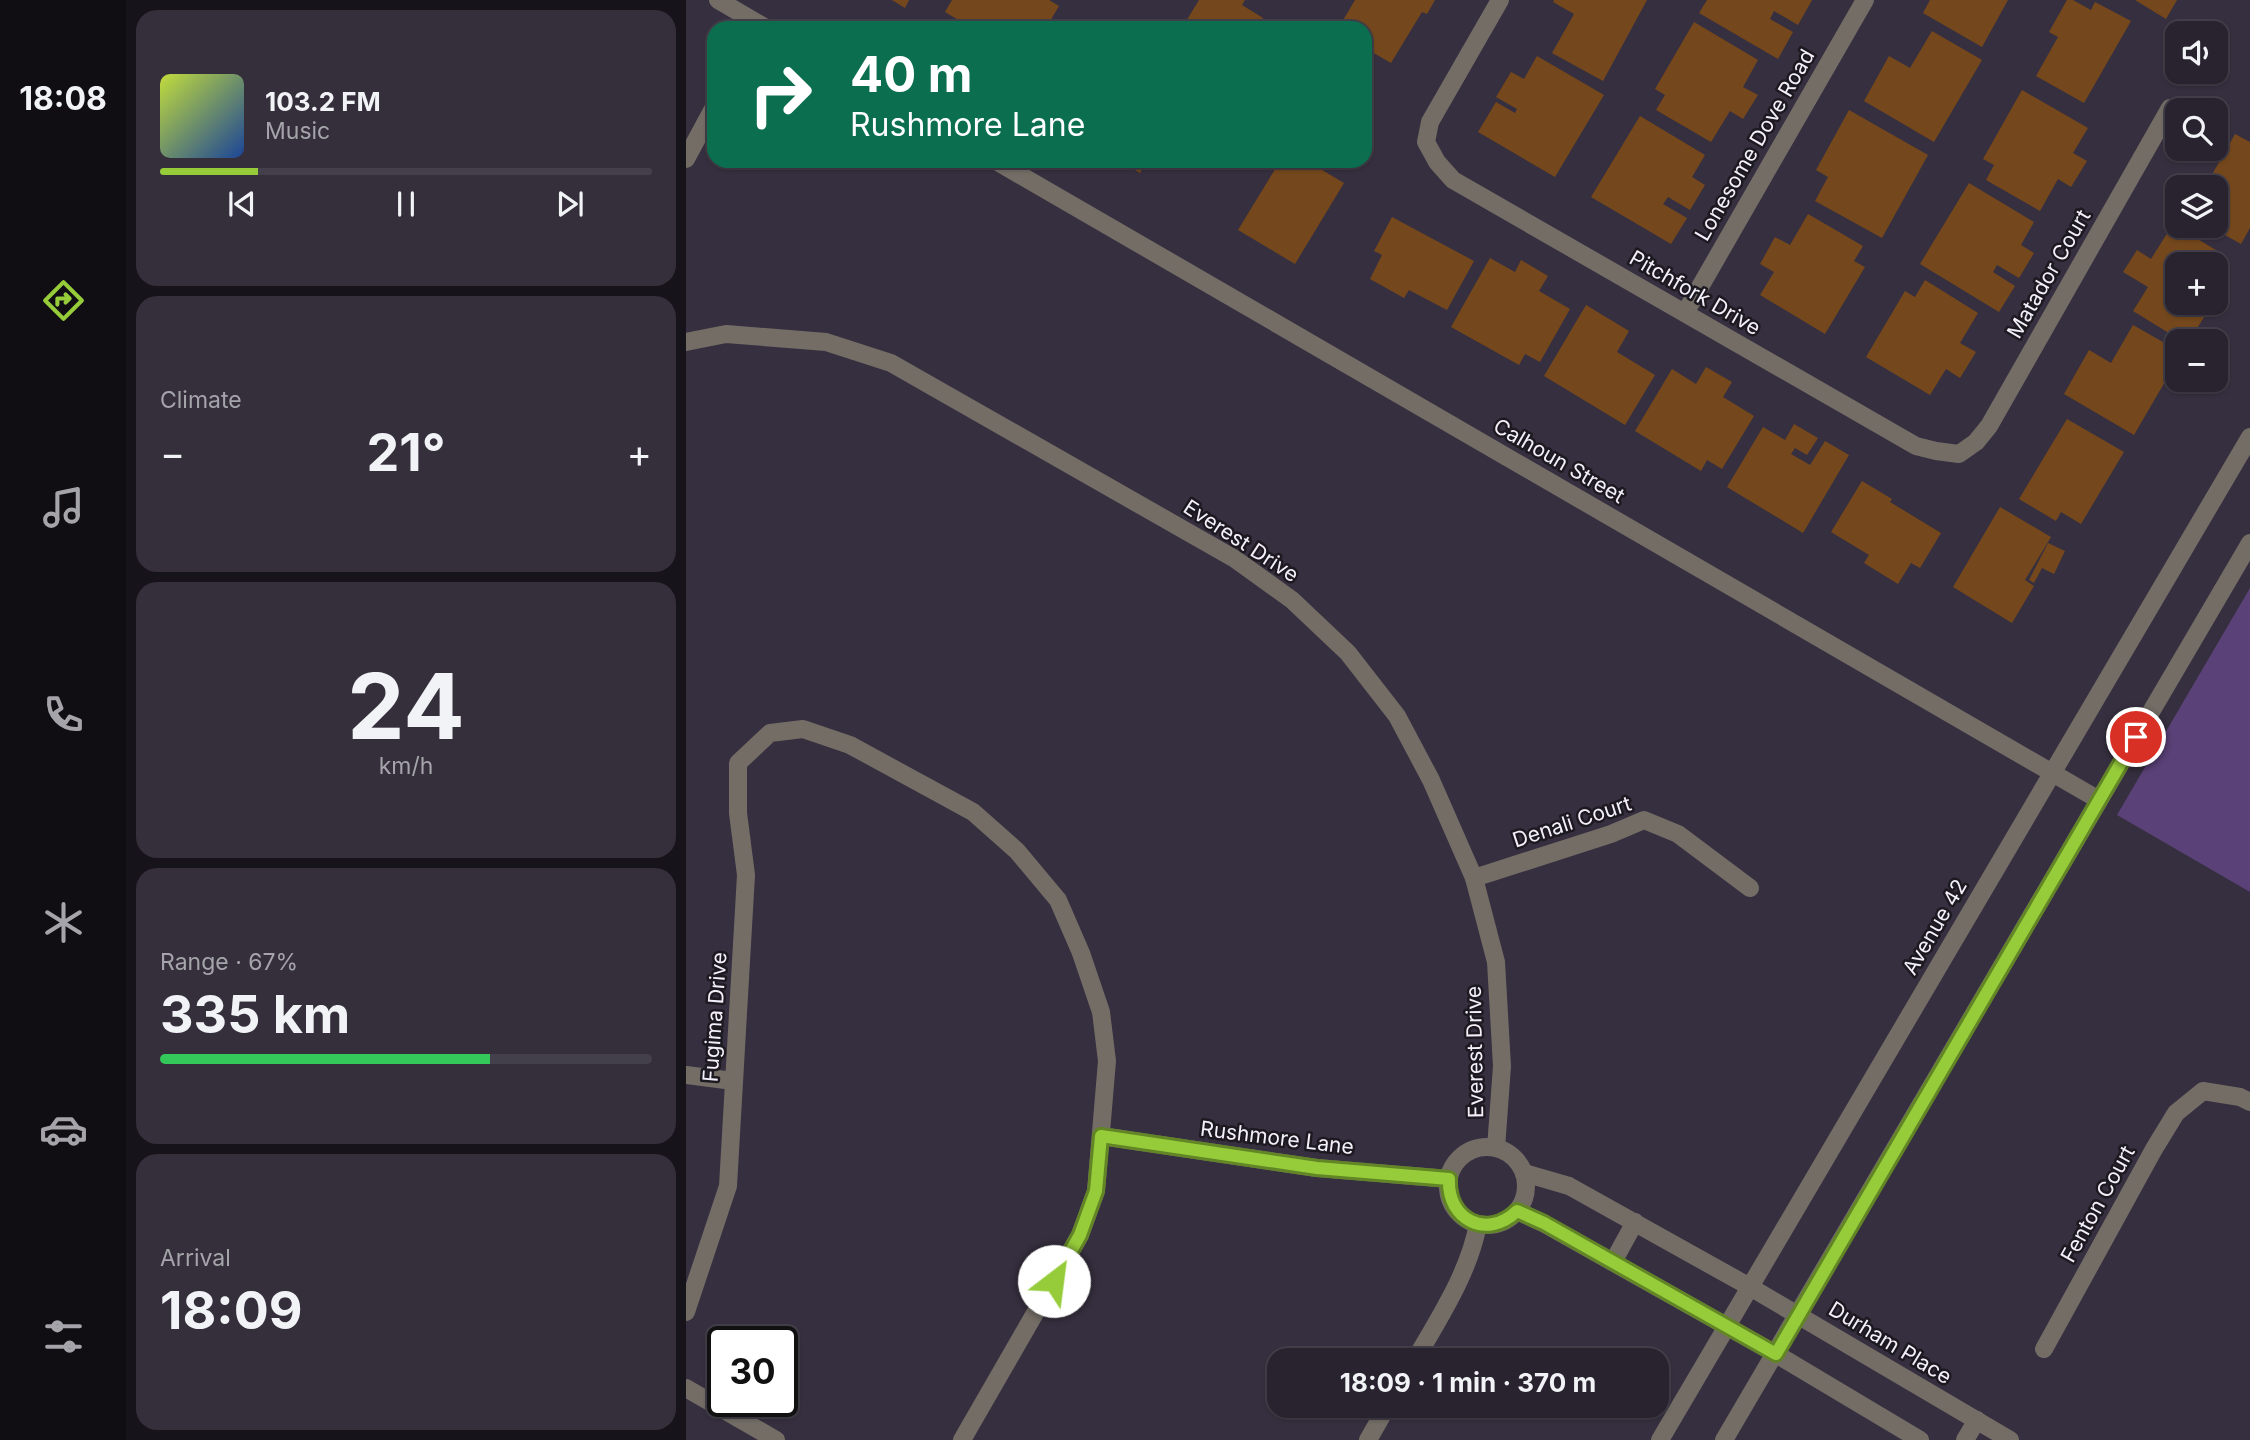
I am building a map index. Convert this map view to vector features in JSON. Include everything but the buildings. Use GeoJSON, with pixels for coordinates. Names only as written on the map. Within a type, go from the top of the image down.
{"type":"FeatureCollection","features":[{"type":"Feature","properties":{"kind":"street"},"geometry":{"type":"LineString","coordinates":[[718,0],[752,21]]}},
{"type":"Feature","properties":{"kind":"street","name":"Pitchfork Drive"},"geometry":{"type":"LineString","coordinates":[[1500,0],[1430,122],[1426,142],[1437,162],[1453,180],[1916,446],[1936,452],[1959,454]]}},
{"type":"Feature","properties":{"kind":"street","name":"Lonesome Dove Road"},"geometry":{"type":"LineString","coordinates":[[1685,313],[1865,0]]}},
{"type":"Feature","properties":{"kind":"street","name":"Matador Court"},"geometry":{"type":"LineString","coordinates":[[1959,454],[1976,442],[1989,426],[2165,117]]}},
{"type":"Feature","properties":{"kind":"street"},"geometry":{"type":"LineString","coordinates":[[686,159],[707,120]]}},
{"type":"Feature","properties":{"kind":"street","name":"Calhoun Street"},"geometry":{"type":"LineString","coordinates":[[1008,168],[2099,800]]}},
{"type":"Feature","properties":{"kind":"street","name":"Everest Drive"},"geometry":{"type":"LineString","coordinates":[[686,342],[726,334],[827,342],[891,363],[1235,559],[1292,600],[1348,653],[1397,716],[1431,780],[1474,878],[1496,962],[1502,1066],[1496,1148]]}},
{"type":"Feature","properties":{"kind":"street","name":"Avenue 42"},"geometry":{"type":"LineString","coordinates":[[1660,1440],[2250,437]]}},
{"type":"Feature","properties":{"kind":"street"},"geometry":{"type":"LineString","coordinates":[[1724,1440],[2250,543]]}},
{"type":"Feature","properties":{"kind":"street","name":"Fugima Drive"},"geometry":{"type":"LineString","coordinates":[[686,1312],[728,1186],[746,875],[738,813],[738,763],[770,733],[803,729],[849,745],[973,812],[1017,851],[1058,900],[1081,953],[1101,1012],[1107,1060],[1101,1136]]}},
{"type":"Feature","properties":{"kind":"street","name":"Denali Court"},"geometry":{"type":"LineString","coordinates":[[1474,878],[1611,834],[1644,820],[1678,834],[1750,888]]}},
{"type":"Feature","properties":{"kind":"street"},"geometry":{"type":"LineString","coordinates":[[686,1075],[733,1081]]}},
{"type":"Feature","properties":{"kind":"street","name":"Fenton Court"},"geometry":{"type":"LineString","coordinates":[[2044,1349],[2176,1113],[2203,1091],[2240,1097],[2250,1102]]}},
{"type":"Feature","properties":{"kind":"street"},"geometry":{"type":"LineString","coordinates":[[962,1440],[1080,1235],[1096,1191],[1101,1136]]}},
{"type":"Feature","properties":{"kind":"street","name":"Rushmore Lane"},"geometry":{"type":"LineString","coordinates":[[1101,1136],[1317,1168],[1449,1179]]}},
{"type":"Feature","properties":{"kind":"street"},"geometry":{"type":"LineString","coordinates":[[1484,1147],[1496,1148],[1508,1154],[1518,1162],[1524,1173],[1525,1193],[1517,1211],[1499,1223],[1478,1224],[1467,1220],[1458,1212],[1448,1191],[1449,1179],[1461,1157],[1484,1147]]}},
{"type":"Feature","properties":{"kind":"street","name":"Durham Place"},"geometry":{"type":"LineString","coordinates":[[1524,1173],[1569,1185],[1750,1287],[2010,1440]]}},
{"type":"Feature","properties":{"kind":"street"},"geometry":{"type":"LineString","coordinates":[[1517,1211],[1776,1354],[1920,1440]]}},
{"type":"Feature","properties":{"kind":"street"},"geometry":{"type":"LineString","coordinates":[[1613,1262],[1635,1222]]}},
{"type":"Feature","properties":{"kind":"street"},"geometry":{"type":"LineString","coordinates":[[1422,1348],[1451,1297],[1469,1255],[1478,1224]]}},
{"type":"Feature","properties":{"kind":"street"},"geometry":{"type":"LineString","coordinates":[[686,1388],[776,1440]]}},
{"type":"Feature","properties":{"kind":"street"},"geometry":{"type":"LineString","coordinates":[[1368,1440],[1381,1418]]}},
{"type":"Feature","properties":{"kind":"street"},"geometry":{"type":"LineString","coordinates":[[1965,1440],[1977,1420]]}},
{"type":"Feature","properties":{"kind":"shaded area"},"geometry":{"type":"Polygon","coordinates":[[[2250,588],[2250,892],[2117,815],[2250,588]]]}},
{"type":"Feature","properties":{"kind":"route"},"geometry":{"type":"LineString","coordinates":[[1054,1281],[1080,1235],[1096,1191],[1101,1136],[1317,1168],[1449,1179],[1448,1191],[1452,1202],[1467,1220],[1489,1225],[1510,1218],[1517,1211],[1544,1223],[1776,1354],[2136,737]]}}]}
